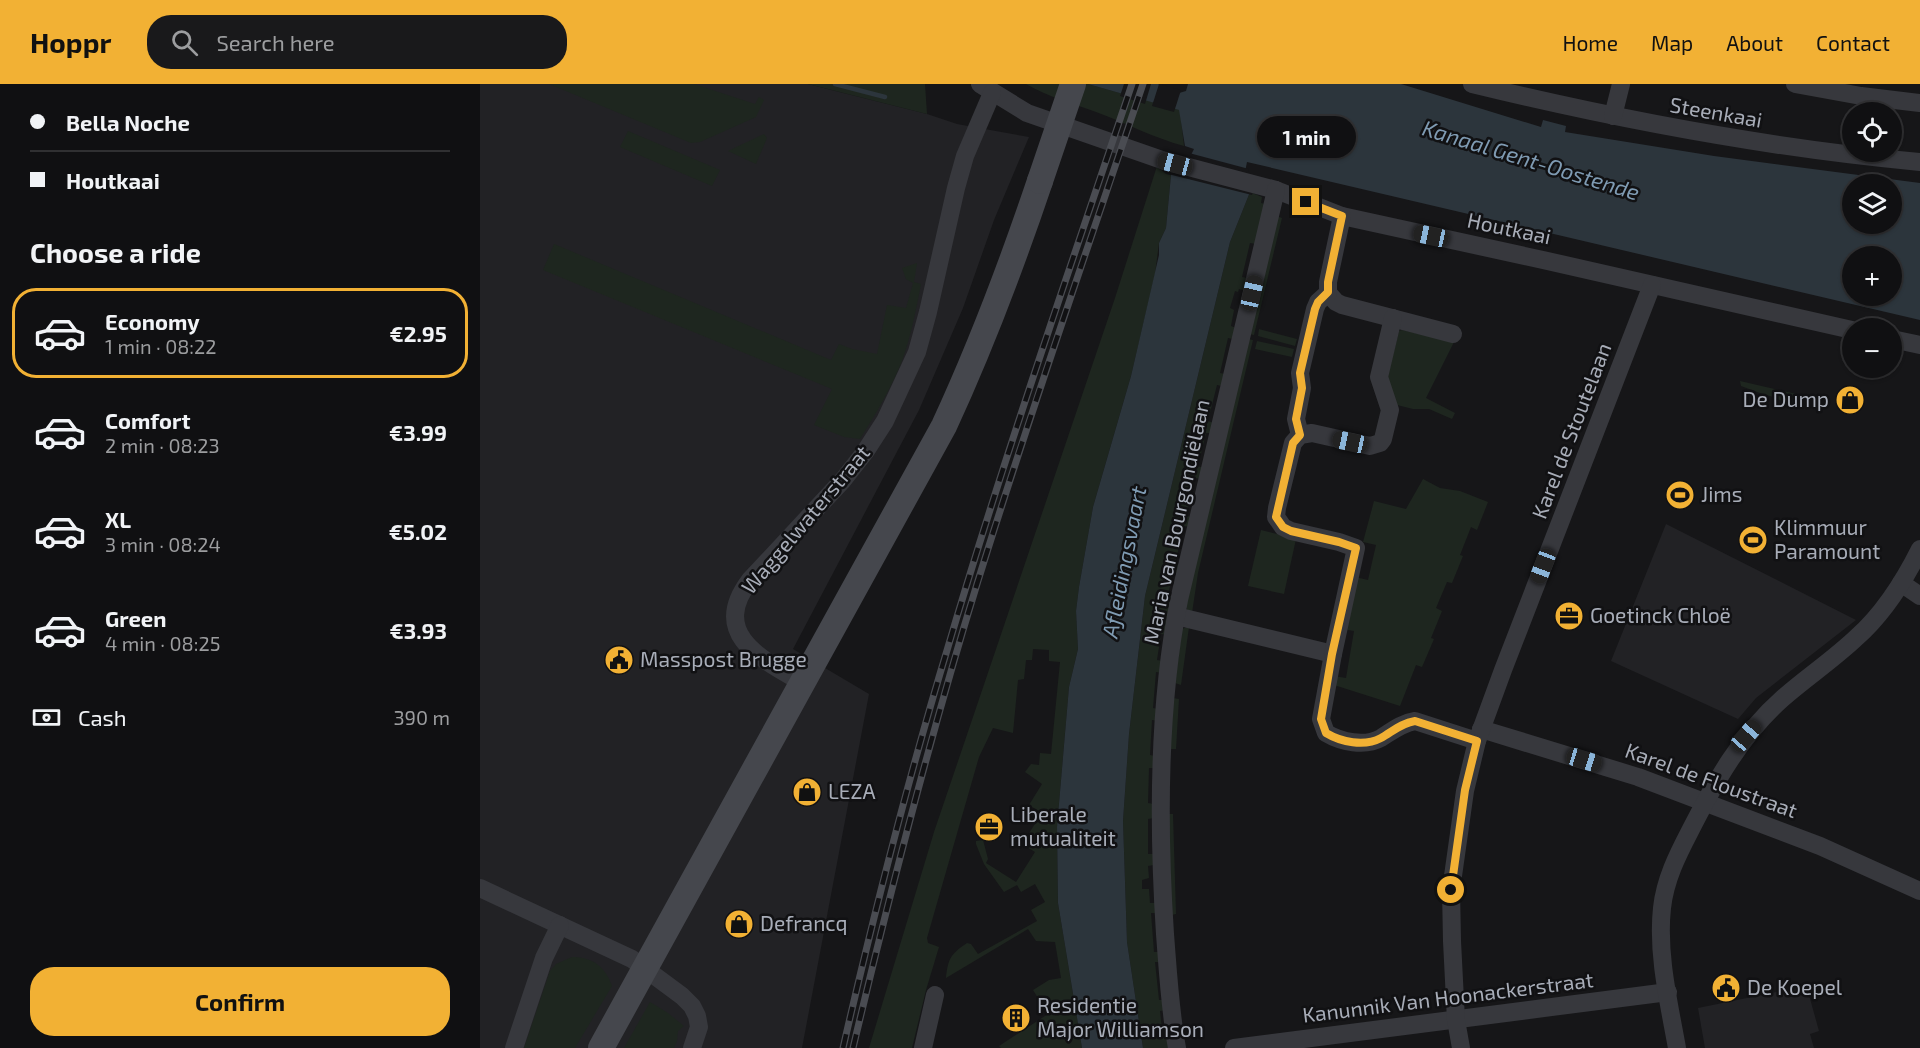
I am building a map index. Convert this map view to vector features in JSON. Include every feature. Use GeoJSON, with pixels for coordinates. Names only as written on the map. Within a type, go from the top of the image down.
{"type":"FeatureCollection","features":[{"type":"Feature","properties":{"kind":"main road"},"geometry":{"type":"LineString","coordinates":[[601,1048],[948,416],[973,364],[992,314],[1073,84]]}},
{"type":"Feature","properties":{"kind":"street","name":"Steenkaai"},"geometry":{"type":"LineString","coordinates":[[1472,84],[1685,131],[1776,146],[1920,162]]}},
{"type":"Feature","properties":{"kind":"street"},"geometry":{"type":"LineString","coordinates":[[1614,116],[1621,84]]}},
{"type":"Feature","properties":{"kind":"street"},"geometry":{"type":"LineString","coordinates":[[1795,84],[1861,96],[1920,103]]}},
{"type":"Feature","properties":{"kind":"street","name":"Houtkaai"},"geometry":{"type":"LineString","coordinates":[[986,89],[1028,113],[1175,164],[1256,183],[1342,216],[1842,328]]}},
{"type":"Feature","properties":{"kind":"street","name":"Waggelwaterstraat"},"geometry":{"type":"LineString","coordinates":[[803,683],[752,650],[741,638],[735,619],[739,599],[750,580],[843,480],[885,421],[916,352],[928,312],[962,166],[986,89]]}},
{"type":"Feature","properties":{"kind":"street","name":"Maria van Bourgondiëlaan"},"geometry":{"type":"LineString","coordinates":[[1177,1048],[1173,1030],[1164,915],[1161,809],[1167,698],[1176,616],[1276,190]]}},
{"type":"Feature","properties":{"kind":"street"},"geometry":{"type":"LineString","coordinates":[[1342,216],[1328,282],[1328,292],[1336,302],[1453,334]]}},
{"type":"Feature","properties":{"kind":"street","name":"Karel de Stoutelaan"},"geometry":{"type":"LineString","coordinates":[[1461,1048],[1456,1020],[1451,890],[1465,790],[1479,735],[1652,285]]}},
{"type":"Feature","properties":{"kind":"street"},"geometry":{"type":"LineString","coordinates":[[1300,435],[1296,419],[1302,388],[1300,373],[1315,309],[1318,302],[1328,292]]}},
{"type":"Feature","properties":{"kind":"street"},"geometry":{"type":"LineString","coordinates":[[1176,616],[1332,654],[1356,548],[1291,531],[1283,527],[1276,517],[1293,443],[1300,435],[1312,433],[1370,446],[1380,443],[1383,439],[1390,410],[1379,377],[1393,318]]}},
{"type":"Feature","properties":{"kind":"street"},"geometry":{"type":"LineString","coordinates":[[1902,341],[1920,345]]}},
{"type":"Feature","properties":{"kind":"street"},"geometry":{"type":"LineString","coordinates":[[1677,1048],[1661,930],[1662,908],[1673,866],[1705,801],[1746,736],[1765,714],[1874,621],[1901,583],[1920,549]]}},
{"type":"Feature","properties":{"kind":"street"},"geometry":{"type":"LineString","coordinates":[[1901,583],[1920,596]]}},
{"type":"Feature","properties":{"kind":"street","name":"Karel de Floustraat"},"geometry":{"type":"LineString","coordinates":[[1332,654],[1321,719],[1326,733],[1333,737],[1359,743],[1379,739],[1408,722],[1415,721],[1479,735],[1638,777],[1820,846],[1920,891]]}},
{"type":"Feature","properties":{"kind":"street"},"geometry":{"type":"LineString","coordinates":[[480,888],[632,959],[682,996],[692,1006],[697,1016],[699,1027],[692,1048]]}},
{"type":"Feature","properties":{"kind":"street"},"geometry":{"type":"LineString","coordinates":[[514,1048],[544,958],[560,925]]}},
{"type":"Feature","properties":{"kind":"street","name":"Kanunnik Van Hoonackerstraat"},"geometry":{"type":"LineString","coordinates":[[1234,1048],[1668,992]]}},
{"type":"Feature","properties":{"kind":"street"},"geometry":{"type":"LineString","coordinates":[[922,1048],[935,995]]}},
{"type":"Feature","properties":{"kind":"shaded area"},"geometry":{"type":"Polygon","coordinates":[[[480,84],[808,84],[927,114],[957,124],[1029,137],[994,220],[963,308],[919,410],[793,649],[869,694],[802,1048],[480,1048],[480,84]]]}},
{"type":"Feature","properties":{"kind":"shaded area"},"geometry":{"type":"Polygon","coordinates":[[[549,84],[694,84],[755,104],[759,97],[764,100],[756,117],[700,142],[691,143],[549,84]]]}},
{"type":"Feature","properties":{"kind":"shaded area"},"geometry":{"type":"Polygon","coordinates":[[[808,84],[925,84],[927,114],[808,84]]]}},
{"type":"Feature","properties":{"kind":"shaded area"},"geometry":{"type":"Polygon","coordinates":[[[1026,84],[1088,84],[1180,110],[1184,146],[1051,96],[1026,84]]]}},
{"type":"Feature","properties":{"kind":"shaded area"},"geometry":{"type":"Polygon","coordinates":[[[628,131],[720,170],[712,186],[620,147],[628,131]]]}},
{"type":"Feature","properties":{"kind":"shaded area"},"geometry":{"type":"Polygon","coordinates":[[[764,134],[767,138],[756,164],[728,151],[764,134]]]}},
{"type":"Feature","properties":{"kind":"shaded area"},"geometry":{"type":"Polygon","coordinates":[[[1157,166],[1166,174],[1171,175],[1166,228],[1159,243],[1155,274],[1131,376],[1093,507],[1076,611],[1078,649],[1069,687],[1057,827],[1058,903],[1082,1048],[1001,1048],[999,1046],[1048,1014],[1033,990],[1049,980],[1061,978],[1055,942],[1036,941],[1028,929],[946,978],[951,957],[967,943],[971,944],[978,954],[1037,921],[1031,910],[1045,902],[1035,884],[1021,892],[1017,885],[1004,892],[984,864],[976,844],[976,841],[983,840],[988,859],[986,863],[1016,882],[1035,852],[1022,844],[1042,813],[1029,805],[1042,784],[1025,772],[1031,764],[1039,765],[1040,753],[1051,754],[1060,662],[1049,661],[1049,650],[1033,649],[1032,660],[1026,660],[1024,679],[1018,680],[1013,733],[993,728],[979,757],[927,938],[928,943],[939,947],[912,1048],[869,1048],[934,832],[1115,298],[1157,166]]]}},
{"type":"Feature","properties":{"kind":"shaded area"},"geometry":{"type":"Polygon","coordinates":[[[1250,192],[1262,197],[1261,203],[1265,204],[1256,244],[1250,243],[1242,277],[1248,278],[1245,291],[1239,289],[1238,292],[1235,291],[1230,308],[1234,310],[1231,326],[1236,328],[1233,339],[1228,338],[1220,373],[1225,374],[1222,386],[1217,385],[1208,421],[1214,423],[1211,433],[1206,433],[1198,466],[1203,468],[1201,479],[1195,478],[1186,516],[1192,517],[1190,527],[1184,526],[1175,564],[1181,565],[1179,574],[1173,573],[1168,595],[1174,597],[1167,635],[1161,634],[1157,660],[1163,661],[1162,673],[1156,672],[1153,708],[1159,709],[1159,721],[1152,720],[1150,755],[1155,756],[1155,768],[1149,768],[1148,803],[1154,804],[1154,818],[1148,819],[1148,854],[1154,854],[1154,865],[1148,866],[1149,878],[1142,880],[1142,889],[1149,889],[1150,903],[1156,903],[1157,913],[1151,913],[1154,952],[1160,952],[1161,962],[1155,962],[1159,1000],[1164,1000],[1166,1010],[1160,1011],[1162,1030],[1168,1029],[1171,1048],[1143,1048],[1127,942],[1123,821],[1129,734],[1145,596],[1230,242],[1250,192]]]}},
{"type":"Feature","properties":{"kind":"shaded area"},"geometry":{"type":"Polygon","coordinates":[[[1276,216],[1282,218],[1254,335],[1249,334],[1276,216]]]}},
{"type":"Feature","properties":{"kind":"shaded area"},"geometry":{"type":"Polygon","coordinates":[[[554,244],[831,360],[839,344],[877,354],[887,305],[906,308],[913,283],[906,279],[902,268],[917,263],[914,282],[921,284],[911,333],[902,361],[883,401],[860,439],[844,437],[814,425],[832,389],[543,270],[554,244]]]}},
{"type":"Feature","properties":{"kind":"shaded area"},"geometry":{"type":"Polygon","coordinates":[[[1259,329],[1297,339],[1295,346],[1258,336],[1259,329]]]}},
{"type":"Feature","properties":{"kind":"shaded area"},"geometry":{"type":"Polygon","coordinates":[[[1399,331],[1454,342],[1426,398],[1455,413],[1452,419],[1429,409],[1413,409],[1397,405],[1387,379],[1399,331]]]}},
{"type":"Feature","properties":{"kind":"shaded area"},"geometry":{"type":"Polygon","coordinates":[[[1248,339],[1253,340],[1198,573],[1192,613],[1185,605],[1248,339]]]}},
{"type":"Feature","properties":{"kind":"shaded area"},"geometry":{"type":"Polygon","coordinates":[[[1257,341],[1294,349],[1292,357],[1255,349],[1257,341]]]}},
{"type":"Feature","properties":{"kind":"shaded area"},"geometry":{"type":"Polygon","coordinates":[[[1740,381],[1805,396],[1799,405],[1792,406],[1777,398],[1741,386],[1740,381]]]}},
{"type":"Feature","properties":{"kind":"shaded area"},"geometry":{"type":"Polygon","coordinates":[[[1423,479],[1440,488],[1460,491],[1488,502],[1477,530],[1471,527],[1452,583],[1447,582],[1436,608],[1442,611],[1431,638],[1434,639],[1422,667],[1416,665],[1400,706],[1334,685],[1334,676],[1346,678],[1354,631],[1342,629],[1355,577],[1368,580],[1376,545],[1363,542],[1374,501],[1406,509],[1423,479]]]}},
{"type":"Feature","properties":{"kind":"shaded area"},"geometry":{"type":"Polygon","coordinates":[[[1666,524],[1856,620],[1756,698],[1738,719],[1611,661],[1666,524]]]}},
{"type":"Feature","properties":{"kind":"shaded area"},"geometry":{"type":"Polygon","coordinates":[[[1261,530],[1296,539],[1284,594],[1248,586],[1261,530]]]}},
{"type":"Feature","properties":{"kind":"shaded area"},"geometry":{"type":"Polygon","coordinates":[[[1189,627],[1181,685],[1175,683],[1182,629],[1189,627]]]}},
{"type":"Feature","properties":{"kind":"shaded area"},"geometry":{"type":"Polygon","coordinates":[[[1173,698],[1179,699],[1176,749],[1170,749],[1173,698]]]}},
{"type":"Feature","properties":{"kind":"shaded area"},"geometry":{"type":"Polygon","coordinates":[[[1168,814],[1173,814],[1176,914],[1171,915],[1168,814]]]}},
{"type":"Feature","properties":{"kind":"shaded area"},"geometry":{"type":"Polygon","coordinates":[[[572,957],[579,957],[597,964],[606,973],[612,986],[575,1048],[524,1048],[550,971],[556,964],[572,957]]]}},
{"type":"Feature","properties":{"kind":"shaded area"},"geometry":{"type":"Polygon","coordinates":[[[1796,988],[1809,995],[1819,1031],[1810,1034],[1814,1048],[1705,1048],[1698,1008],[1796,988]]]}},
{"type":"Feature","properties":{"kind":"shaded area"},"geometry":{"type":"Polygon","coordinates":[[[650,1002],[684,1026],[678,1031],[674,1048],[624,1048],[650,1002]]]}},
{"type":"Feature","properties":{"kind":"water"},"geometry":{"type":"Polygon","coordinates":[[[1088,84],[1158,84],[1179,93],[1186,91],[1188,84],[1401,84],[1541,127],[1543,120],[1566,126],[1565,132],[1714,156],[1851,174],[1842,174],[1842,234],[1902,234],[1902,181],[1920,183],[1920,320],[1860,306],[1902,306],[1902,246],[1842,246],[1842,302],[1247,162],[1244,177],[1250,192],[1230,242],[1145,596],[1129,734],[1123,821],[1127,942],[1143,1048],[1082,1048],[1058,903],[1057,827],[1069,687],[1078,649],[1076,611],[1093,507],[1131,376],[1159,255],[1159,243],[1166,228],[1171,175],[1190,157],[1194,149],[1185,146],[1179,110],[1088,84]]]}},
{"type":"Feature","properties":{"kind":"pier"},"geometry":{"type":"Polygon","coordinates":[[[1124,84],[1151,84],[1145,104],[1120,96],[1124,84]]]}},
{"type":"Feature","properties":{"kind":"pier"},"geometry":{"type":"Polygon","coordinates":[[[1159,84],[1181,90],[1174,112],[1152,106],[1159,84]]]}},
{"type":"Feature","properties":{"kind":"pier"},"geometry":{"type":"Polygon","coordinates":[[[1189,153],[1249,169],[1247,176],[1252,195],[1168,174],[1189,153]]]}},
{"type":"Feature","properties":{"kind":"waterway"},"geometry":{"type":"LineString","coordinates":[[835,84],[885,97]]}},
{"type":"Feature","properties":{"kind":"railway"},"geometry":{"type":"LineString","coordinates":[[843,1048],[892,846],[969,576],[1132,84]]}},
{"type":"Feature","properties":{"kind":"railway"},"geometry":{"type":"LineString","coordinates":[[853,1048],[911,815],[977,584],[1058,333],[1143,84]]}},
{"type":"Feature","properties":{"kind":"place","name":"De Dump"},"geometry":{"type":"Point","coordinates":[1850,400]}},
{"type":"Feature","properties":{"kind":"place","name":"Jims"},"geometry":{"type":"Point","coordinates":[1680,495]}},
{"type":"Feature","properties":{"kind":"place","name":"Klimmuur Paramount"},"geometry":{"type":"Point","coordinates":[1753,540]}},
{"type":"Feature","properties":{"kind":"place","name":"Goetinck Chloë"},"geometry":{"type":"Point","coordinates":[1569,616]}},
{"type":"Feature","properties":{"kind":"place","name":"Masspost Brugge"},"geometry":{"type":"Point","coordinates":[619,660]}},
{"type":"Feature","properties":{"kind":"place","name":"LEZA"},"geometry":{"type":"Point","coordinates":[807,792]}},
{"type":"Feature","properties":{"kind":"place","name":"Liberale mutualiteit"},"geometry":{"type":"Point","coordinates":[989,827]}},
{"type":"Feature","properties":{"kind":"place","name":"Defrancq"},"geometry":{"type":"Point","coordinates":[739,924]}},
{"type":"Feature","properties":{"kind":"place","name":"De Koepel"},"geometry":{"type":"Point","coordinates":[1726,988]}},
{"type":"Feature","properties":{"kind":"place","name":"Residentie Major Williamson"},"geometry":{"type":"Point","coordinates":[1016,1018]}},
{"type":"Feature","properties":{"kind":"route"},"geometry":{"type":"LineString","coordinates":[[1306,202],[1342,216],[1328,282],[1328,292],[1318,302],[1315,309],[1300,373],[1302,388],[1296,427],[1300,435],[1293,443],[1276,517],[1283,527],[1291,531],[1356,548],[1332,654],[1321,719],[1326,733],[1359,743],[1368,742],[1379,739],[1408,722],[1415,721],[1477,741],[1465,790],[1451,890]]}},
{"type":"Feature","properties":{"kind":"water label","name":"Kanaal Gent-Oostende"},"geometry":{"type":"Point","coordinates":[1531,160]}},
{"type":"Feature","properties":{"kind":"water label","name":"Afleidingsvaart"},"geometry":{"type":"Point","coordinates":[1124,562]}}]}
